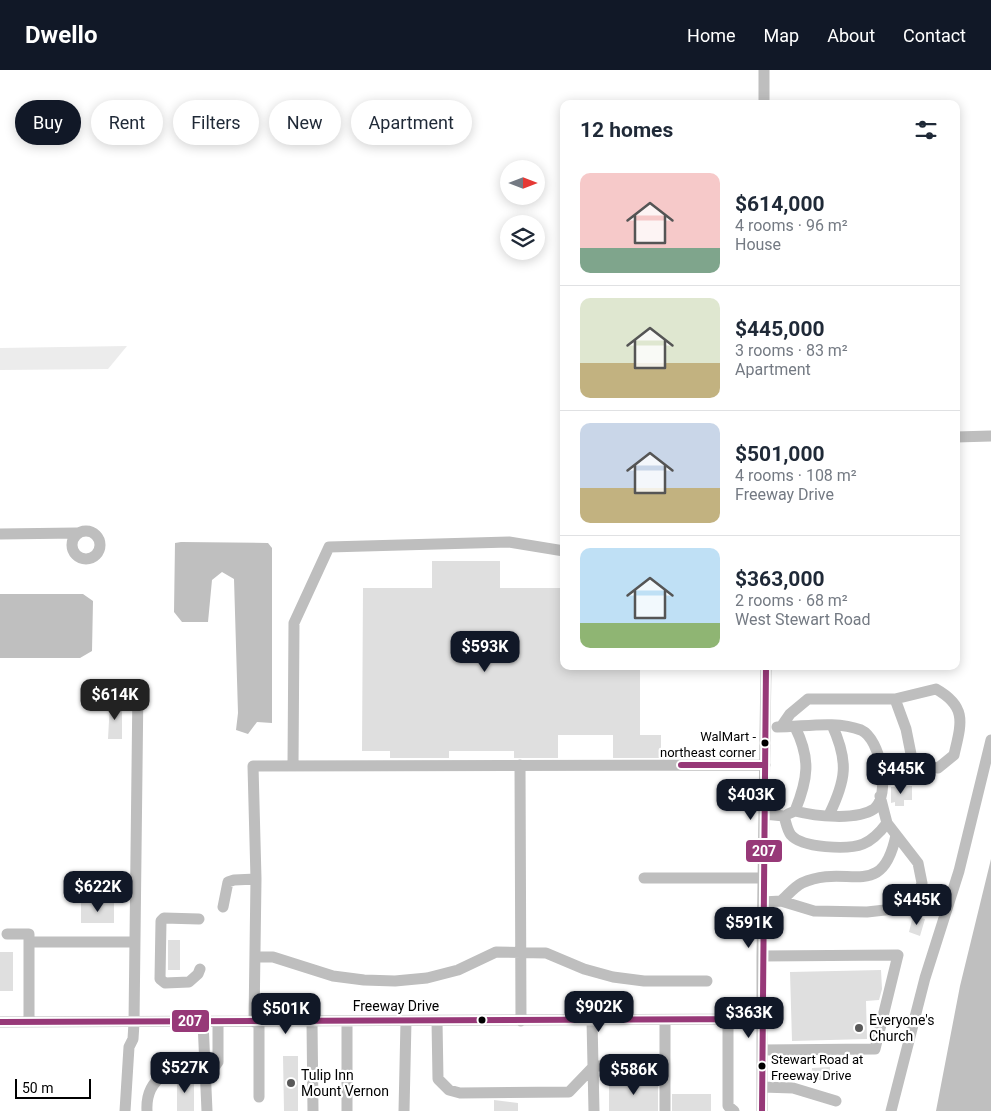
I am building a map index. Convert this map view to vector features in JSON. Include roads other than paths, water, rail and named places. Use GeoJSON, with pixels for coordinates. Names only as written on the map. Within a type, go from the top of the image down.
{"type":"FeatureCollection","features":[{"type":"Feature","properties":{"kind":"street"},"geometry":{"type":"LineString","coordinates":[[764,70],[764,100]]}},
{"type":"Feature","properties":{"kind":"street"},"geometry":{"type":"LineString","coordinates":[[960,437],[991,436]]}},
{"type":"Feature","properties":{"kind":"street"},"geometry":{"type":"LineString","coordinates":[[0,534],[77,533]]}},
{"type":"Feature","properties":{"kind":"street"},"geometry":{"type":"LineString","coordinates":[[293,766],[294,623],[328,547],[509,542],[560,550]]}},
{"type":"Feature","properties":{"kind":"street"},"geometry":{"type":"LineString","coordinates":[[762,1111],[766,670]]}},
{"type":"Feature","properties":{"kind":"street"},"geometry":{"type":"LineString","coordinates":[[125,1111],[129,1047],[133,1039],[134,1022],[138,685]]}},
{"type":"Feature","properties":{"kind":"street"},"geometry":{"type":"LineString","coordinates":[[781,727],[790,714],[808,699],[895,699],[936,689],[952,698],[962,720],[954,755],[938,768],[904,763],[882,780]]}},
{"type":"Feature","properties":{"kind":"street"},"geometry":{"type":"LineString","coordinates":[[895,699],[906,729],[912,764]]}},
{"type":"Feature","properties":{"kind":"street"},"geometry":{"type":"LineString","coordinates":[[764,814],[829,815],[866,813],[876,808],[882,780],[881,763],[872,738],[863,731],[851,727],[832,725],[765,727]]}},
{"type":"Feature","properties":{"kind":"street"},"geometry":{"type":"LineString","coordinates":[[829,815],[840,794],[844,770],[843,748],[832,725]]}},
{"type":"Feature","properties":{"kind":"street"},"geometry":{"type":"LineString","coordinates":[[795,727],[806,754],[806,772],[804,788],[789,814],[790,834],[801,842],[825,846],[862,844],[881,831],[887,823]]}},
{"type":"Feature","properties":{"kind":"street"},"geometry":{"type":"LineString","coordinates":[[891,1111],[925,978],[959,871],[991,740]]}},
{"type":"Feature","properties":{"kind":"street"},"geometry":{"type":"LineString","coordinates":[[520,764],[521,1021]]}},
{"type":"Feature","properties":{"kind":"street"},"geometry":{"type":"LineString","coordinates":[[259,1097],[253,766],[765,764]]}},
{"type":"Feature","properties":{"kind":"street"},"geometry":{"type":"LineString","coordinates":[[763,902],[781,901],[814,911],[867,912],[903,908],[916,900],[922,883],[918,863],[887,823],[880,796]]}},
{"type":"Feature","properties":{"kind":"street"},"geometry":{"type":"LineString","coordinates":[[781,901],[800,884],[823,877],[872,876],[886,866],[896,835]]}},
{"type":"Feature","properties":{"kind":"street"},"geometry":{"type":"LineString","coordinates":[[644,878],[763,878]]}},
{"type":"Feature","properties":{"kind":"street"},"geometry":{"type":"LineString","coordinates":[[223,907],[228,882],[256,879]]}},
{"type":"Feature","properties":{"kind":"street"},"geometry":{"type":"LineString","coordinates":[[199,918],[164,918],[161,921],[160,979],[164,982],[189,982],[198,974],[200,969]]}},
{"type":"Feature","properties":{"kind":"street"},"geometry":{"type":"LineString","coordinates":[[7,934],[28,934],[29,1022]]}},
{"type":"Feature","properties":{"kind":"street"},"geometry":{"type":"LineString","coordinates":[[29,942],[135,942]]}},
{"type":"Feature","properties":{"kind":"street"},"geometry":{"type":"LineString","coordinates":[[256,958],[273,957],[333,976],[395,981],[427,978],[458,970],[496,952],[546,953],[584,969],[613,977],[644,981],[707,981]]}},
{"type":"Feature","properties":{"kind":"street"},"geometry":{"type":"LineString","coordinates":[[762,956],[898,955],[875,1048],[762,1050]]}},
{"type":"Feature","properties":{"kind":"street"},"geometry":{"type":"LineString","coordinates":[[728,1019],[728,1106],[734,1111]]}},
{"type":"Feature","properties":{"kind":"street","name":"Freeway Drive"},"geometry":{"type":"LineString","coordinates":[[0,1022],[762,1019]]}},
{"type":"Feature","properties":{"kind":"street"},"geometry":{"type":"LineString","coordinates":[[592,1020],[594,1111]]}},
{"type":"Feature","properties":{"kind":"street"},"geometry":{"type":"LineString","coordinates":[[665,1020],[665,1111]]}},
{"type":"Feature","properties":{"kind":"street"},"geometry":{"type":"LineString","coordinates":[[404,1111],[406,1021]]}},
{"type":"Feature","properties":{"kind":"street"},"geometry":{"type":"LineString","coordinates":[[437,1021],[438,1079],[449,1090],[460,1093],[569,1092],[594,1066],[665,1066]]}},
{"type":"Feature","properties":{"kind":"street"},"geometry":{"type":"LineString","coordinates":[[203,1022],[203,1063],[207,1078],[207,1111]]}},
{"type":"Feature","properties":{"kind":"street"},"geometry":{"type":"LineString","coordinates":[[207,1078],[218,1062],[218,1022]]}},
{"type":"Feature","properties":{"kind":"street"},"geometry":{"type":"LineString","coordinates":[[312,1022],[313,1111]]}},
{"type":"Feature","properties":{"kind":"street"},"geometry":{"type":"LineString","coordinates":[[347,1022],[347,1111]]}},
{"type":"Feature","properties":{"kind":"street"},"geometry":{"type":"LineString","coordinates":[[147,1111],[146,1098],[156,1080],[180,1066],[203,1063]]}},
{"type":"Feature","properties":{"kind":"street"},"geometry":{"type":"LineString","coordinates":[[762,1087],[793,1088],[836,1102]]}},
{"type":"Feature","properties":{"kind":"place","name":"WalMart - northeast corner"},"geometry":{"type":"Point","coordinates":[765,743]}},
{"type":"Feature","properties":{"kind":"place","name":"Everyone's Church"},"geometry":{"type":"Point","coordinates":[859,1028]}},
{"type":"Feature","properties":{"kind":"place","name":"Stewart Road at Freeway Drive"},"geometry":{"type":"Point","coordinates":[762,1066]}},
{"type":"Feature","properties":{"kind":"place","name":"Tulip Inn Mount Vernon"},"geometry":{"type":"Point","coordinates":[291,1083]}}]}
